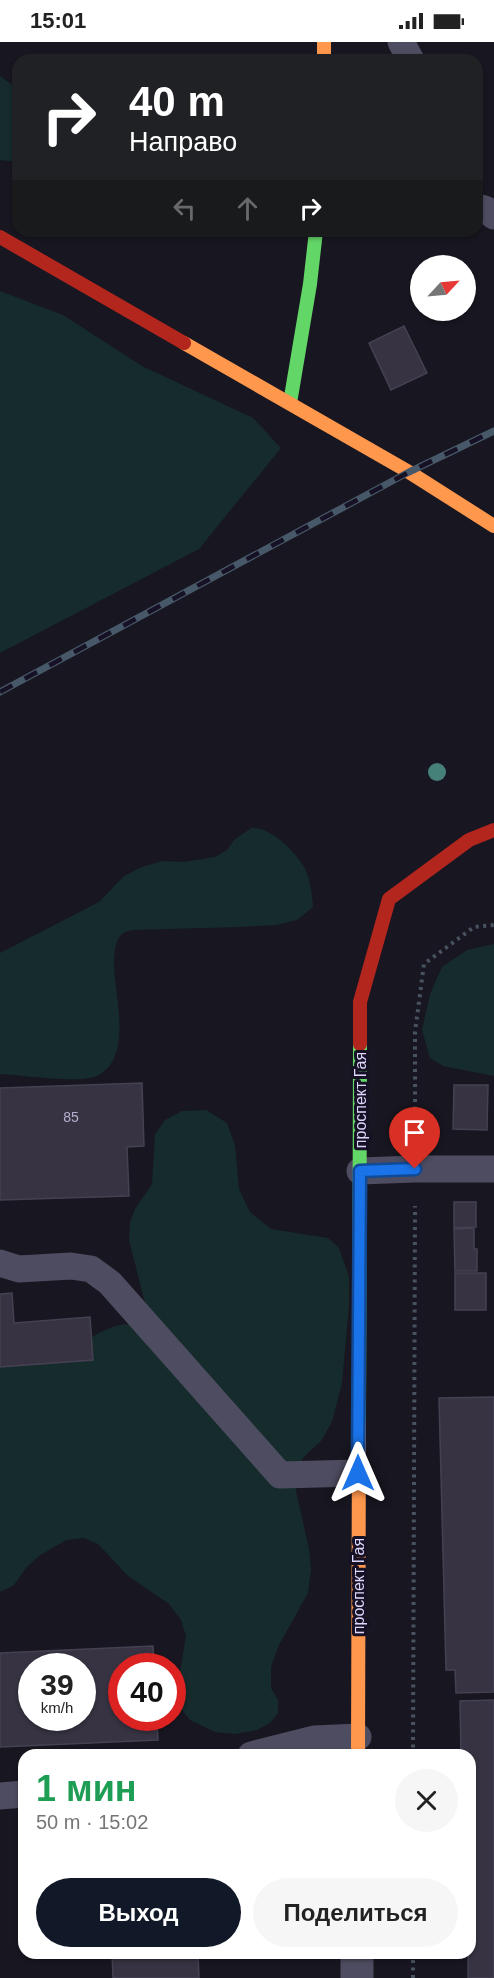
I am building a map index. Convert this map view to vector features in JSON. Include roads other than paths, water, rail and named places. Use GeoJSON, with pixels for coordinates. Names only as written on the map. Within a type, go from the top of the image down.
{"type":"FeatureCollection","features":[{"type":"Feature","properties":{"kind":"street"},"geometry":{"type":"LineString","coordinates":[[0,237],[409,472],[494,526]]}},
{"type":"Feature","properties":{"kind":"street"},"geometry":{"type":"LineString","coordinates":[[290,403],[310,284],[315,237]]}},
{"type":"Feature","properties":{"kind":"street","name":"проспект Гая"},"geometry":{"type":"LineString","coordinates":[[358,1746],[360,1002],[389,899],[469,840],[494,830]]}},
{"type":"Feature","properties":{"kind":"street"},"geometry":{"type":"LineString","coordinates":[[357,1959],[357,1978]]}},
{"type":"Feature","properties":{"kind":"lane"},"geometry":{"type":"LineString","coordinates":[[360,1171],[494,1169]]}},
{"type":"Feature","properties":{"kind":"lane"},"geometry":{"type":"LineString","coordinates":[[0,1263],[19,1269],[71,1266],[91,1269],[110,1283],[280,1475],[358,1473]]}},
{"type":"Feature","properties":{"kind":"lane"},"geometry":{"type":"LineString","coordinates":[[275,1749],[314,1739],[358,1746]]}},
{"type":"Feature","properties":{"kind":"lane"},"geometry":{"type":"LineString","coordinates":[[0,1796],[18,1794]]}},
{"type":"Feature","properties":{"kind":"railway"},"geometry":{"type":"LineString","coordinates":[[0,692],[409,472],[494,431]]}}]}
